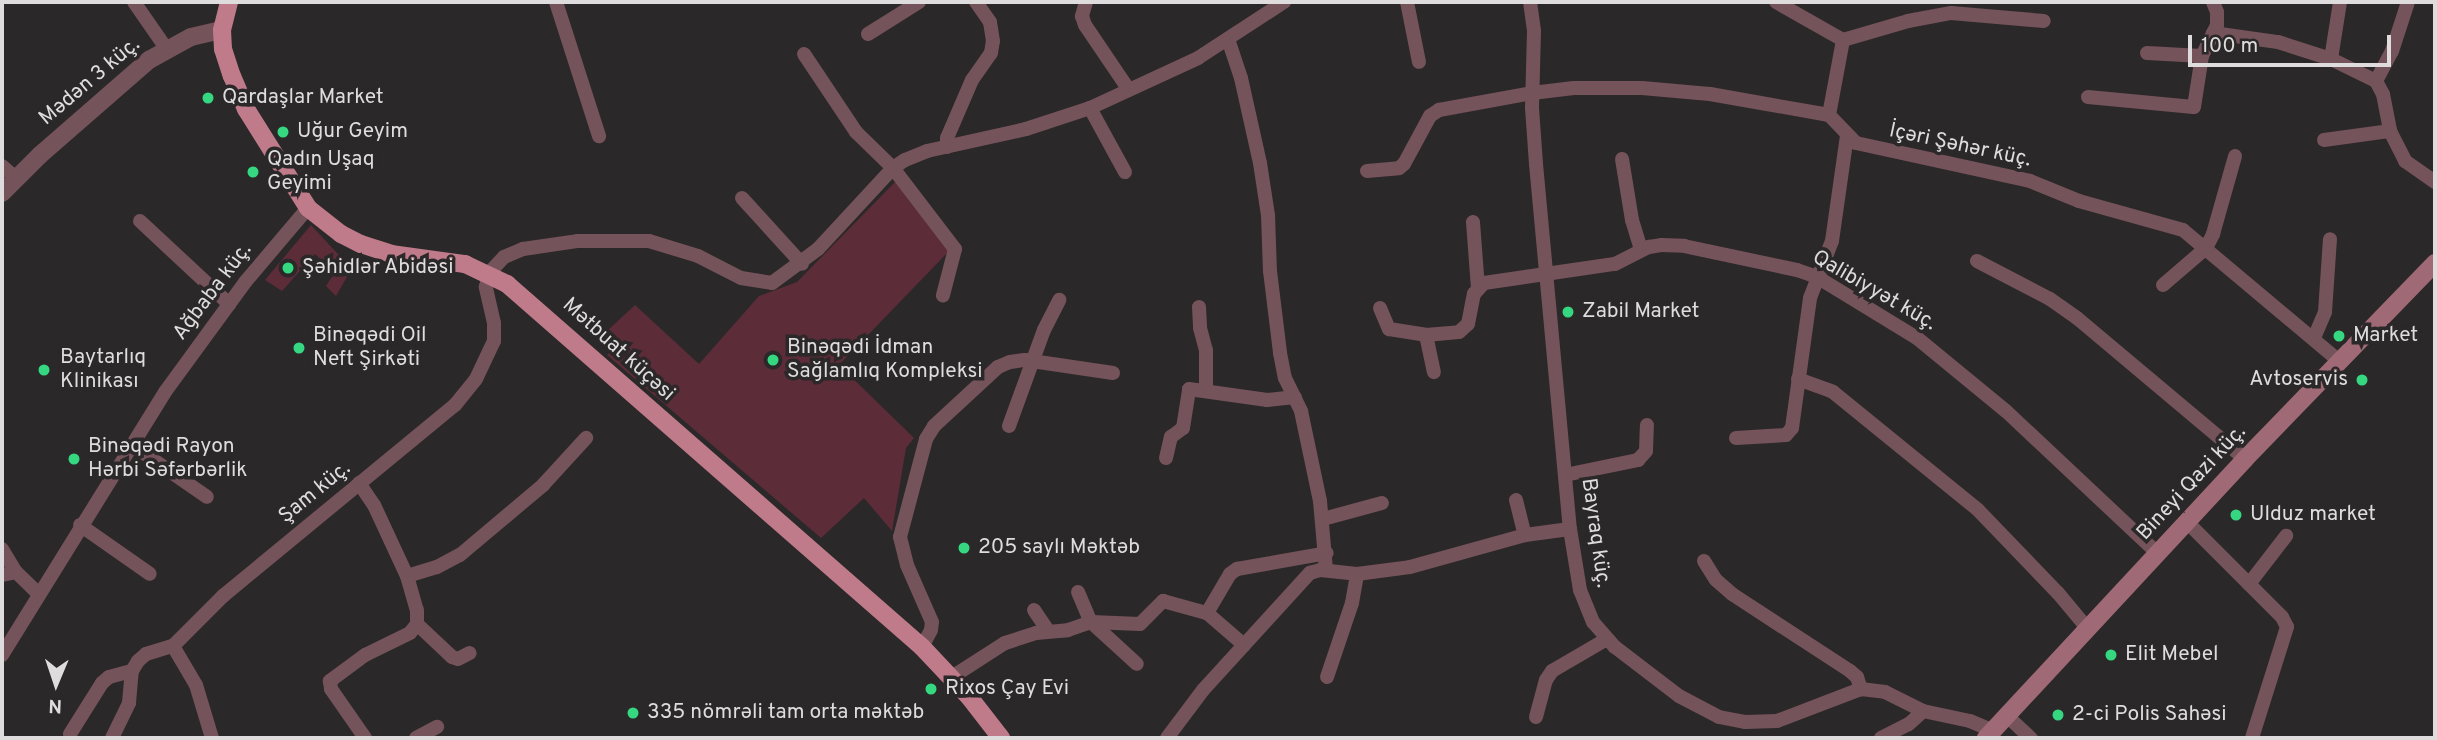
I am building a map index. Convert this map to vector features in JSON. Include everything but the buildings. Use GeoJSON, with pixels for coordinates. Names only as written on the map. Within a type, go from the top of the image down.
{"type":"FeatureCollection","features":[{"type":"Feature","properties":{"kind":"main road"},"geometry":{"type":"LineString","coordinates":[[222,30],[229,2]]}},
{"type":"Feature","properties":{"kind":"main road","name":"Mətbuat küçəsi"},"geometry":{"type":"LineString","coordinates":[[222,30],[223,49],[240,96],[308,208],[341,234],[379,251],[447,261],[489,273],[531,303],[922,647],[952,677],[1001,738]]}},
{"type":"Feature","properties":{"kind":"main road","name":"Bineyi Qazi küç."},"geometry":{"type":"LineString","coordinates":[[1990,735],[2245,459],[2435,263]]}},
{"type":"Feature","properties":{"kind":"street"},"geometry":{"type":"LineString","coordinates":[[134,2],[166,48]]}},
{"type":"Feature","properties":{"kind":"street"},"geometry":{"type":"LineString","coordinates":[[556,2],[599,136]]}},
{"type":"Feature","properties":{"kind":"street"},"geometry":{"type":"LineString","coordinates":[[868,34],[919,2]]}},
{"type":"Feature","properties":{"kind":"street"},"geometry":{"type":"LineString","coordinates":[[947,147],[947,138],[972,80],[991,53],[993,41],[990,22],[976,2]]}},
{"type":"Feature","properties":{"kind":"street"},"geometry":{"type":"LineString","coordinates":[[1086,2],[1082,16],[1085,25],[1129,90]]}},
{"type":"Feature","properties":{"kind":"street"},"geometry":{"type":"LineString","coordinates":[[489,273],[504,257],[523,249],[608,238],[649,241],[698,256],[754,283],[772,283],[802,264],[893,168],[914,156],[1026,130],[1090,108],[1198,58],[1284,2]]}},
{"type":"Feature","properties":{"kind":"street"},"geometry":{"type":"LineString","coordinates":[[1407,2],[1419,62]]}},
{"type":"Feature","properties":{"kind":"street","name":"Bayraq küç."},"geometry":{"type":"LineString","coordinates":[[1530,2],[1535,54],[1532,93],[1570,529],[1580,590],[1593,622],[1606,639],[1702,710],[1745,722],[1777,721],[1861,689]]}},
{"type":"Feature","properties":{"kind":"street"},"geometry":{"type":"LineString","coordinates":[[1776,2],[1843,40],[1952,7],[2044,21]]}},
{"type":"Feature","properties":{"kind":"street"},"geometry":{"type":"LineString","coordinates":[[2331,59],[2340,2]]}},
{"type":"Feature","properties":{"kind":"street"},"geometry":{"type":"LineString","coordinates":[[2376,80],[2392,51],[2408,2]]}},
{"type":"Feature","properties":{"kind":"street"},"geometry":{"type":"LineString","coordinates":[[2088,97],[2194,107],[2202,56],[2213,33],[2219,5]]}},
{"type":"Feature","properties":{"kind":"street","name":"Mədən 3 küç."},"geometry":{"type":"LineString","coordinates":[[2,193],[125,78],[166,48],[202,33],[222,30]]}},
{"type":"Feature","properties":{"kind":"street"},"geometry":{"type":"LineString","coordinates":[[2213,33],[2278,42],[2331,59],[2376,80],[2383,94],[2390,131],[2404,161],[2435,182]]}},
{"type":"Feature","properties":{"kind":"street"},"geometry":{"type":"LineString","coordinates":[[1228,39],[1241,78],[1260,163],[1268,215],[1270,271],[1280,353],[1285,377],[1301,411],[1323,519],[1326,570]]}},
{"type":"Feature","properties":{"kind":"street"},"geometry":{"type":"LineString","coordinates":[[1367,171],[1399,168],[1404,164],[1430,116],[1439,110],[1532,93],[1574,88],[1643,88],[1710,94],[1829,115],[1843,40]]}},
{"type":"Feature","properties":{"kind":"street"},"geometry":{"type":"LineString","coordinates":[[2147,53],[2202,56]]}},
{"type":"Feature","properties":{"kind":"street"},"geometry":{"type":"LineString","coordinates":[[803,54],[856,132],[893,168],[955,249],[943,295]]}},
{"type":"Feature","properties":{"kind":"street"},"geometry":{"type":"LineString","coordinates":[[1090,108],[1125,173]]}},
{"type":"Feature","properties":{"kind":"street","name":"İçəri Şəhər küç."},"geometry":{"type":"LineString","coordinates":[[1829,115],[1847,136],[1874,148],[2029,181],[2079,201],[2183,230],[2206,248],[2219,263],[2339,361]]}},
{"type":"Feature","properties":{"kind":"street"},"geometry":{"type":"LineString","coordinates":[[2324,140],[2390,131]]}},
{"type":"Feature","properties":{"kind":"street"},"geometry":{"type":"LineString","coordinates":[[1736,438],[1786,435],[1792,428],[1808,308],[1832,241],[1847,136]]}},
{"type":"Feature","properties":{"kind":"street"},"geometry":{"type":"LineString","coordinates":[[2163,285],[2206,248],[2213,234],[2235,156]]}},
{"type":"Feature","properties":{"kind":"street"},"geometry":{"type":"LineString","coordinates":[[1622,159],[1632,219],[1641,250]]}},
{"type":"Feature","properties":{"kind":"street"},"geometry":{"type":"LineString","coordinates":[[2,166],[16,178]]}},
{"type":"Feature","properties":{"kind":"street"},"geometry":{"type":"LineString","coordinates":[[742,198],[802,264]]}},
{"type":"Feature","properties":{"kind":"street","name":"Ağbaba küç."},"geometry":{"type":"LineString","coordinates":[[2,655],[80,525],[165,392],[229,304],[308,208]]}},
{"type":"Feature","properties":{"kind":"street"},"geometry":{"type":"LineString","coordinates":[[140,221],[229,304]]}},
{"type":"Feature","properties":{"kind":"street"},"geometry":{"type":"LineString","coordinates":[[1380,308],[1389,329],[1426,335],[1459,332],[1465,328],[1478,288],[1473,222]]}},
{"type":"Feature","properties":{"kind":"street"},"geometry":{"type":"LineString","coordinates":[[2314,338],[2325,312],[2330,239]]}},
{"type":"Feature","properties":{"kind":"street","name":"Qalibiyyət küç."},"geometry":{"type":"LineString","coordinates":[[1478,288],[1495,280],[1615,264],[1641,250],[1661,245],[1684,246],[1770,263],[1817,277],[1917,338],[2006,411],[2157,553]]}},
{"type":"Feature","properties":{"kind":"street"},"geometry":{"type":"LineString","coordinates":[[1977,261],[2050,299],[2077,318],[2245,459]]}},
{"type":"Feature","properties":{"kind":"street","name":"Şam küç."},"geometry":{"type":"LineString","coordinates":[[173,646],[223,596],[437,422],[476,379],[494,341],[494,323],[486,287],[489,273]]}},
{"type":"Feature","properties":{"kind":"street"},"geometry":{"type":"LineString","coordinates":[[1009,426],[1032,361],[1059,300]]}},
{"type":"Feature","properties":{"kind":"street"},"geometry":{"type":"LineString","coordinates":[[1199,307],[1200,328],[1206,350],[1206,390]]}},
{"type":"Feature","properties":{"kind":"street"},"geometry":{"type":"LineString","coordinates":[[1426,335],[1434,372]]}},
{"type":"Feature","properties":{"kind":"street"},"geometry":{"type":"LineString","coordinates":[[922,647],[931,631],[932,622],[907,565],[900,537],[926,439],[951,409],[998,367],[1010,362],[1032,361],[1113,373]]}},
{"type":"Feature","properties":{"kind":"street"},"geometry":{"type":"LineString","coordinates":[[1798,379],[1833,392],[1978,510],[2058,593],[2088,629]]}},
{"type":"Feature","properties":{"kind":"street"},"geometry":{"type":"LineString","coordinates":[[1166,458],[1171,437],[1182,428],[1186,391],[1193,388],[1267,400],[1295,397]]}},
{"type":"Feature","properties":{"kind":"street"},"geometry":{"type":"LineString","coordinates":[[1565,475],[1638,460],[1646,451],[1647,425]]}},
{"type":"Feature","properties":{"kind":"street"},"geometry":{"type":"LineString","coordinates":[[407,576],[437,567],[486,534],[543,485],[586,438]]}},
{"type":"Feature","properties":{"kind":"street"},"geometry":{"type":"LineString","coordinates":[[132,445],[207,497]]}},
{"type":"Feature","properties":{"kind":"street"},"geometry":{"type":"LineString","coordinates":[[359,483],[374,506],[407,576],[417,610],[417,624],[410,634],[365,654],[330,681],[331,689],[365,738]]}},
{"type":"Feature","properties":{"kind":"street"},"geometry":{"type":"LineString","coordinates":[[1516,500],[1525,535]]}},
{"type":"Feature","properties":{"kind":"street"},"geometry":{"type":"LineString","coordinates":[[1323,519],[1382,503]]}},
{"type":"Feature","properties":{"kind":"street"},"geometry":{"type":"LineString","coordinates":[[2187,522],[2283,617],[2287,627],[2252,738]]}},
{"type":"Feature","properties":{"kind":"street"},"geometry":{"type":"LineString","coordinates":[[80,525],[150,574]]}},
{"type":"Feature","properties":{"kind":"street"},"geometry":{"type":"LineString","coordinates":[[1167,738],[1203,690],[1303,578],[1315,570],[1357,574],[1435,562],[1525,535],[1570,529]]}},
{"type":"Feature","properties":{"kind":"street"},"geometry":{"type":"LineString","coordinates":[[2249,584],[2286,536]]}},
{"type":"Feature","properties":{"kind":"street"},"geometry":{"type":"LineString","coordinates":[[2,549],[9,574],[38,593]]}},
{"type":"Feature","properties":{"kind":"street"},"geometry":{"type":"LineString","coordinates":[[1207,613],[1230,574],[1237,569],[1327,553]]}},
{"type":"Feature","properties":{"kind":"street"},"geometry":{"type":"LineString","coordinates":[[1704,561],[1716,580],[1732,594],[1850,671],[1857,677],[1861,689],[1885,692],[1923,711],[1970,721],[1990,735]]}},
{"type":"Feature","properties":{"kind":"street"},"geometry":{"type":"LineString","coordinates":[[1327,677],[1352,603],[1357,574]]}},
{"type":"Feature","properties":{"kind":"street"},"geometry":{"type":"LineString","coordinates":[[1078,592],[1091,622],[1137,664]]}},
{"type":"Feature","properties":{"kind":"street"},"geometry":{"type":"LineString","coordinates":[[952,677],[1005,643],[1048,631],[1068,630],[1091,622],[1140,624],[1163,601],[1207,613],[1244,645]]}},
{"type":"Feature","properties":{"kind":"street"},"geometry":{"type":"LineString","coordinates":[[1034,610],[1048,631]]}},
{"type":"Feature","properties":{"kind":"street"},"geometry":{"type":"LineString","coordinates":[[417,624],[452,657],[458,659],[470,653]]}},
{"type":"Feature","properties":{"kind":"street"},"geometry":{"type":"LineString","coordinates":[[1536,717],[1546,680],[1552,671],[1606,639]]}},
{"type":"Feature","properties":{"kind":"street"},"geometry":{"type":"LineString","coordinates":[[112,738],[130,702],[132,671],[138,661],[146,654],[173,646],[196,685],[212,738]]}},
{"type":"Feature","properties":{"kind":"street"},"geometry":{"type":"LineString","coordinates":[[70,734],[102,683],[109,677],[132,671]]}},
{"type":"Feature","properties":{"kind":"street"},"geometry":{"type":"LineString","coordinates":[[1881,738],[1909,724],[1923,711]]}},
{"type":"Feature","properties":{"kind":"street"},"geometry":{"type":"LineString","coordinates":[[2007,716],[2031,738]]}},
{"type":"Feature","properties":{"kind":"street"},"geometry":{"type":"LineString","coordinates":[[416,738],[437,727]]}},
{"type":"Feature","properties":{"kind":"shaded area","name":"Binəqədi İdman Sağlamlıq Kompleksi"},"geometry":{"type":"Polygon","coordinates":[[[896,181],[950,250],[839,365],[914,438],[906,448],[892,531],[864,498],[821,538],[607,355],[617,346],[607,331],[635,305],[699,364],[759,296],[797,282],[896,181]]]}},
{"type":"Feature","properties":{"kind":"shaded area"},"geometry":{"type":"Polygon","coordinates":[[[311,225],[349,266],[348,275],[336,296],[326,286],[335,272],[315,254],[282,291],[265,280],[311,225]]]}},
{"type":"Feature","properties":{"kind":"place","name":"Qardaşlar Market"},"geometry":{"type":"Point","coordinates":[208,98]}},
{"type":"Feature","properties":{"kind":"place","name":"Uğur Geyim"},"geometry":{"type":"Point","coordinates":[283,132]}},
{"type":"Feature","properties":{"kind":"place","name":"Qadın Uşaq Geyimi"},"geometry":{"type":"Point","coordinates":[253,172]}},
{"type":"Feature","properties":{"kind":"place","name":"Şəhidlər Abidəsi"},"geometry":{"type":"Point","coordinates":[288,268]}},
{"type":"Feature","properties":{"kind":"place","name":"Zabil Market"},"geometry":{"type":"Point","coordinates":[1568,312]}},
{"type":"Feature","properties":{"kind":"place","name":"Market"},"geometry":{"type":"Point","coordinates":[2339,336]}},
{"type":"Feature","properties":{"kind":"place","name":"Binəqədi Oil Neft Şirkəti"},"geometry":{"type":"Point","coordinates":[299,348]}},
{"type":"Feature","properties":{"kind":"place","name":"Binəqədi İdman Sağlamlıq Kompleksi"},"geometry":{"type":"Point","coordinates":[773,360]}},
{"type":"Feature","properties":{"kind":"place","name":"Baytarlıq Klinikası"},"geometry":{"type":"Point","coordinates":[44,370]}},
{"type":"Feature","properties":{"kind":"place","name":"Avtoservis"},"geometry":{"type":"Point","coordinates":[2362,380]}},
{"type":"Feature","properties":{"kind":"place","name":"Binəqədi Rayon Hərbi Səfərbərlik"},"geometry":{"type":"Point","coordinates":[74,459]}},
{"type":"Feature","properties":{"kind":"place","name":"Ulduz market"},"geometry":{"type":"Point","coordinates":[2236,515]}},
{"type":"Feature","properties":{"kind":"place","name":"205 saylı Məktəb"},"geometry":{"type":"Point","coordinates":[964,548]}},
{"type":"Feature","properties":{"kind":"place","name":"Elit Mebel"},"geometry":{"type":"Point","coordinates":[2111,655]}},
{"type":"Feature","properties":{"kind":"place","name":"Rixos Çay Evi"},"geometry":{"type":"Point","coordinates":[931,689]}},
{"type":"Feature","properties":{"kind":"place","name":"335 nömrəli tam orta məktəb"},"geometry":{"type":"Point","coordinates":[633,713]}},
{"type":"Feature","properties":{"kind":"place","name":"2-ci Polis Sahəsi"},"geometry":{"type":"Point","coordinates":[2058,715]}}]}
